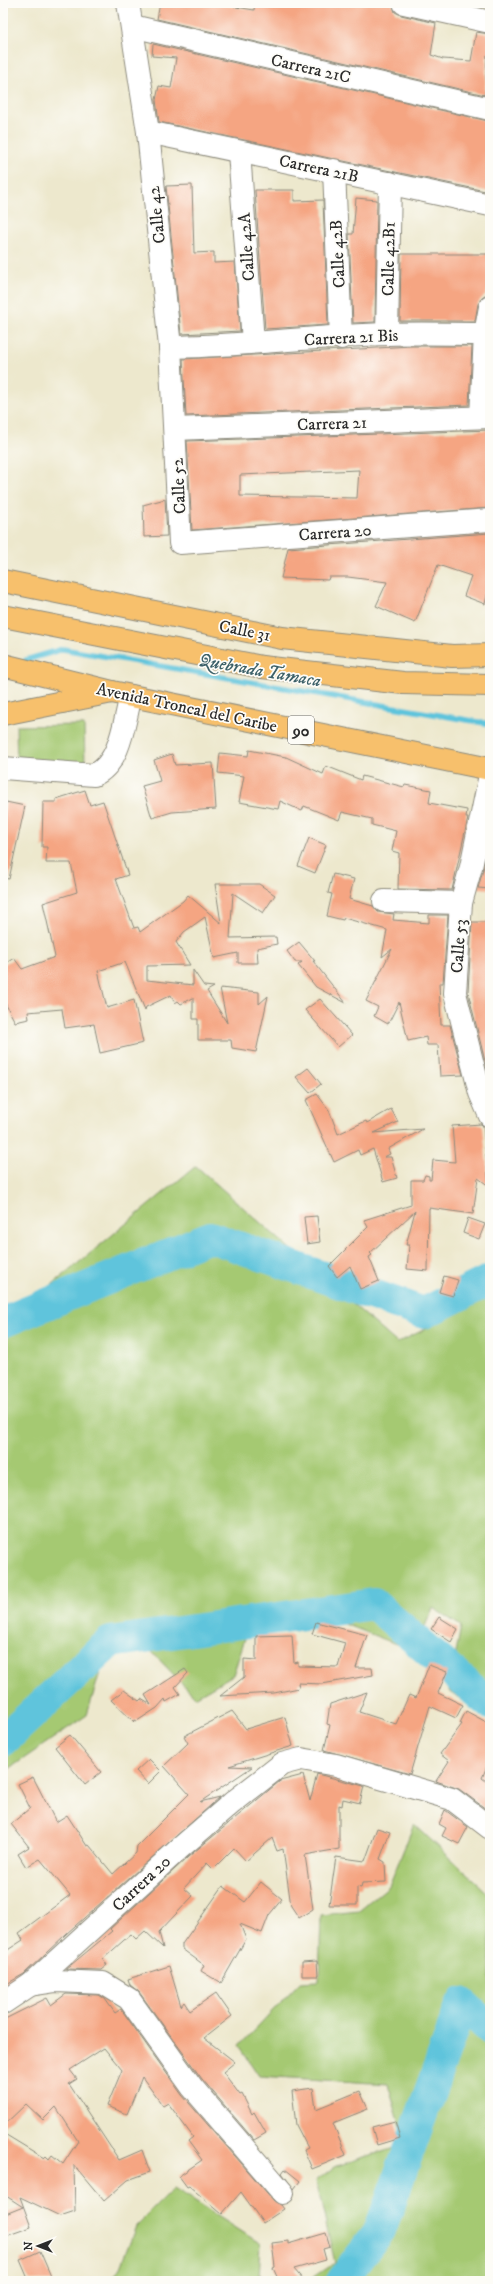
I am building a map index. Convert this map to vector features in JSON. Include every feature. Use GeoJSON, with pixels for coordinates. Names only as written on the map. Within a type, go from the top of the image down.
{"type":"FeatureCollection","features":[{"type":"Feature","properties":{"kind":"main road","name":"Calle 31"},"geometry":{"type":"LineString","coordinates":[[3,581],[282,638],[452,656],[490,655]]}},
{"type":"Feature","properties":{"kind":"main road"},"geometry":{"type":"LineString","coordinates":[[3,616],[262,667],[403,683],[490,685]]}},
{"type":"Feature","properties":{"kind":"main road","name":"Avenida Troncal del Caribe"},"geometry":{"type":"LineString","coordinates":[[3,665],[122,694],[490,768]]}},
{"type":"Feature","properties":{"kind":"main road"},"geometry":{"type":"LineString","coordinates":[[3,677],[122,694]]}},
{"type":"Feature","properties":{"kind":"main road"},"geometry":{"type":"LineString","coordinates":[[3,714],[122,694]]}},
{"type":"Feature","properties":{"kind":"street","name":"Calle 42"},"geometry":{"type":"LineString","coordinates":[[128,3],[148,132],[170,347],[175,429]]}},
{"type":"Feature","properties":{"kind":"street"},"geometry":{"type":"LineString","coordinates":[[404,3],[490,22]]}},
{"type":"Feature","properties":{"kind":"street","name":"Carrera 21C"},"geometry":{"type":"LineString","coordinates":[[132,26],[490,109]]}},
{"type":"Feature","properties":{"kind":"street","name":"Carrera 21B"},"geometry":{"type":"LineString","coordinates":[[148,132],[239,152],[334,170],[490,205]]}},
{"type":"Feature","properties":{"kind":"street","name":"Calle 42A"},"geometry":{"type":"LineString","coordinates":[[239,152],[253,342]]}},
{"type":"Feature","properties":{"kind":"street","name":"Calle 42B"},"geometry":{"type":"LineString","coordinates":[[334,170],[341,338]]}},
{"type":"Feature","properties":{"kind":"street","name":"Calle 42B1"},"geometry":{"type":"LineString","coordinates":[[387,334],[390,183]]}},
{"type":"Feature","properties":{"kind":"street"},"geometry":{"type":"LineString","coordinates":[[486,417],[488,318]]}},
{"type":"Feature","properties":{"kind":"street","name":"Carrera 21 Bis"},"geometry":{"type":"LineString","coordinates":[[170,347],[218,346],[253,342],[341,338],[387,334],[488,318]]}},
{"type":"Feature","properties":{"kind":"street","name":"Carrera 21"},"geometry":{"type":"LineString","coordinates":[[175,429],[486,417]]}},
{"type":"Feature","properties":{"kind":"street","name":"Calle 52"},"geometry":{"type":"LineString","coordinates":[[175,429],[180,543]]}},
{"type":"Feature","properties":{"kind":"street","name":"Carrera 20"},"geometry":{"type":"LineString","coordinates":[[180,543],[490,520]]}},
{"type":"Feature","properties":{"kind":"street"},"geometry":{"type":"LineString","coordinates":[[3,768],[94,775],[103,771],[108,765],[118,744],[122,694]]}},
{"type":"Feature","properties":{"kind":"street","name":"Calle 53"},"geometry":{"type":"LineString","coordinates":[[490,775],[471,867],[461,903],[455,993],[480,1093],[490,1116]]}},
{"type":"Feature","properties":{"kind":"street"},"geometry":{"type":"LineString","coordinates":[[384,901],[461,903]]}},
{"type":"Feature","properties":{"kind":"street","name":"Carrera 20"},"geometry":{"type":"LineString","coordinates":[[3,2003],[30,1985],[180,1848],[232,1803],[282,1764],[301,1759],[336,1765],[452,1799],[490,1828]]}},
{"type":"Feature","properties":{"kind":"street"},"geometry":{"type":"LineString","coordinates":[[30,1985],[56,1981],[103,1983],[129,1999],[192,2087],[283,2193]]}},
{"type":"Feature","properties":{"kind":"green space"},"geometry":{"type":"Polygon","coordinates":[[[84,725],[85,764],[17,765],[16,726],[84,725]]]}},
{"type":"Feature","properties":{"kind":"green space"},"geometry":{"type":"Polygon","coordinates":[[[196,1166],[397,1343],[490,1297],[490,1719],[449,1691],[461,1626],[433,1608],[414,1651],[342,1623],[250,1623],[233,1675],[195,1697],[130,1629],[107,1649],[87,1715],[3,1773],[3,1333],[11,1330],[25,1307],[196,1166]]]}},
{"type":"Feature","properties":{"kind":"green space"},"geometry":{"type":"Polygon","coordinates":[[[414,1824],[490,1895],[490,2281],[312,2281],[311,2279],[335,2263],[316,2181],[334,2167],[406,2143],[388,2084],[259,2076],[239,2046],[300,1982],[319,1981],[321,1915],[359,1911],[389,1886],[414,1824]]]}},
{"type":"Feature","properties":{"kind":"green space"},"geometry":{"type":"Polygon","coordinates":[[[174,2188],[261,2244],[259,2278],[262,2281],[109,2281],[119,2270],[136,2226],[174,2188]]]}},
{"type":"Feature","properties":{"kind":"building"},"geometry":{"type":"Polygon","coordinates":[[[160,3],[212,3],[254,10],[255,3],[392,3],[395,12],[401,15],[436,23],[431,55],[443,59],[471,61],[476,32],[490,34],[490,56],[487,55],[485,95],[157,19],[160,3]]]}},
{"type":"Feature","properties":{"kind":"building"},"geometry":{"type":"Polygon","coordinates":[[[153,44],[488,121],[487,160],[490,160],[490,192],[159,122],[156,100],[159,86],[171,88],[176,58],[152,56],[153,44]]]}},
{"type":"Feature","properties":{"kind":"building"},"geometry":{"type":"Polygon","coordinates":[[[192,185],[194,253],[214,252],[214,263],[235,262],[240,331],[181,334],[166,186],[192,185]]]}},
{"type":"Feature","properties":{"kind":"building"},"geometry":{"type":"Polygon","coordinates":[[[255,190],[294,190],[294,201],[323,200],[328,325],[265,329],[255,190]]]}},
{"type":"Feature","properties":{"kind":"building"},"geometry":{"type":"Polygon","coordinates":[[[356,198],[377,200],[375,322],[353,323],[349,234],[353,234],[356,198]]]}},
{"type":"Feature","properties":{"kind":"building"},"geometry":{"type":"Polygon","coordinates":[[[401,254],[490,254],[490,284],[486,295],[478,304],[475,321],[400,321],[401,254]]]}},
{"type":"Feature","properties":{"kind":"building"},"geometry":{"type":"Polygon","coordinates":[[[412,346],[472,346],[469,405],[186,416],[183,359],[412,346]]]}},
{"type":"Feature","properties":{"kind":"building"},"geometry":{"type":"Polygon","coordinates":[[[490,430],[490,508],[192,530],[187,441],[490,430]],[[359,470],[240,475],[240,496],[357,498],[359,470]]]}},
{"type":"Feature","properties":{"kind":"building"},"geometry":{"type":"Polygon","coordinates":[[[165,499],[167,536],[144,537],[143,505],[165,499]]]}},
{"type":"Feature","properties":{"kind":"building"},"geometry":{"type":"Polygon","coordinates":[[[490,533],[490,583],[485,604],[464,596],[471,576],[438,565],[415,623],[376,606],[387,582],[348,577],[329,577],[328,580],[281,578],[288,548],[490,533]]]}},
{"type":"Feature","properties":{"kind":"building"},"geometry":{"type":"Polygon","coordinates":[[[249,750],[286,757],[323,774],[326,766],[361,780],[362,776],[404,787],[405,785],[431,790],[429,803],[467,810],[466,818],[468,818],[452,890],[398,889],[399,853],[392,851],[396,831],[372,825],[372,819],[342,812],[339,820],[304,806],[302,811],[280,801],[278,809],[239,802],[244,776],[218,773],[220,753],[248,756],[249,750]]]}},
{"type":"Feature","properties":{"kind":"building"},"geometry":{"type":"Polygon","coordinates":[[[172,754],[175,765],[213,763],[216,809],[172,812],[152,818],[142,786],[160,781],[154,760],[172,754]]]}},
{"type":"Feature","properties":{"kind":"building"},"geometry":{"type":"Polygon","coordinates":[[[85,790],[90,805],[103,801],[128,875],[116,879],[134,928],[138,927],[140,932],[183,901],[188,895],[221,923],[215,884],[259,884],[275,895],[263,913],[233,893],[230,938],[276,937],[277,944],[257,948],[258,963],[238,963],[238,953],[214,958],[205,917],[184,932],[176,942],[190,965],[147,966],[147,980],[193,985],[193,970],[204,986],[214,987],[207,991],[227,1023],[220,988],[259,992],[259,1004],[268,996],[256,1052],[232,1048],[231,1040],[198,1040],[198,1019],[193,1019],[193,998],[181,1004],[178,1001],[175,1003],[171,995],[146,1007],[145,1010],[125,962],[98,971],[107,1008],[134,1000],[143,1043],[100,1053],[94,1024],[65,1028],[62,1009],[28,1012],[29,1019],[15,1022],[3,999],[3,965],[14,958],[22,969],[55,957],[43,903],[77,892],[71,863],[46,863],[47,847],[42,847],[43,802],[56,802],[56,799],[85,790]]]}},
{"type":"Feature","properties":{"kind":"building"},"geometry":{"type":"Polygon","coordinates":[[[6,802],[25,806],[9,879],[3,878],[3,816],[6,802]]]}},
{"type":"Feature","properties":{"kind":"building"},"geometry":{"type":"Polygon","coordinates":[[[490,837],[490,889],[478,888],[483,870],[490,837]]]}},
{"type":"Feature","properties":{"kind":"building"},"geometry":{"type":"Polygon","coordinates":[[[309,838],[326,845],[315,873],[298,866],[309,838]]]}},
{"type":"Feature","properties":{"kind":"building"},"geometry":{"type":"Polygon","coordinates":[[[333,874],[354,879],[349,899],[373,906],[378,912],[394,914],[393,920],[429,923],[429,915],[448,915],[443,983],[439,983],[441,1025],[450,1025],[463,1075],[440,1076],[438,1045],[427,1045],[426,1037],[408,1041],[399,1002],[388,1024],[374,1016],[378,1007],[366,1001],[392,949],[382,957],[387,930],[344,918],[343,920],[327,916],[332,894],[328,893],[333,874]]]}},
{"type":"Feature","properties":{"kind":"building"},"geometry":{"type":"Polygon","coordinates":[[[472,922],[490,922],[490,1073],[488,1073],[468,992],[472,922]]]}},
{"type":"Feature","properties":{"kind":"building"},"geometry":{"type":"Polygon","coordinates":[[[299,942],[346,1003],[316,987],[298,965],[302,962],[295,962],[287,951],[299,942]]]}},
{"type":"Feature","properties":{"kind":"building"},"geometry":{"type":"Polygon","coordinates":[[[320,999],[352,1035],[338,1047],[305,1010],[320,999]]]}},
{"type":"Feature","properties":{"kind":"building"},"geometry":{"type":"Polygon","coordinates":[[[308,1068],[321,1084],[310,1093],[296,1077],[308,1068]]]}},
{"type":"Feature","properties":{"kind":"building"},"geometry":{"type":"Polygon","coordinates":[[[317,1094],[329,1110],[338,1134],[366,1121],[367,1123],[391,1109],[398,1122],[374,1133],[423,1129],[388,1149],[390,1154],[384,1157],[391,1157],[397,1178],[383,1182],[373,1149],[360,1155],[358,1150],[334,1162],[306,1100],[317,1094]]]}},
{"type":"Feature","properties":{"kind":"building"},"geometry":{"type":"Polygon","coordinates":[[[481,1124],[483,1126],[489,1186],[478,1178],[473,1214],[429,1208],[428,1271],[407,1269],[409,1245],[406,1245],[415,1211],[370,1253],[372,1255],[369,1257],[379,1281],[360,1289],[350,1266],[337,1277],[329,1266],[368,1227],[364,1220],[411,1205],[411,1180],[423,1180],[425,1175],[429,1176],[429,1180],[431,1180],[433,1160],[455,1162],[452,1126],[481,1124]]]}},
{"type":"Feature","properties":{"kind":"building"},"geometry":{"type":"Polygon","coordinates":[[[317,1216],[320,1242],[307,1244],[304,1217],[317,1216]]]}},
{"type":"Feature","properties":{"kind":"building"},"geometry":{"type":"Polygon","coordinates":[[[468,1218],[485,1224],[479,1239],[463,1233],[468,1218]]]}},
{"type":"Feature","properties":{"kind":"building"},"geometry":{"type":"Polygon","coordinates":[[[444,1276],[458,1280],[453,1296],[439,1292],[444,1276]]]}},
{"type":"Feature","properties":{"kind":"building"},"geometry":{"type":"Polygon","coordinates":[[[439,1617],[458,1629],[451,1642],[431,1629],[439,1617]]]}},
{"type":"Feature","properties":{"kind":"building"},"geometry":{"type":"Polygon","coordinates":[[[316,1622],[367,1635],[356,1668],[372,1668],[373,1675],[322,1684],[298,1683],[299,1688],[274,1693],[220,1696],[244,1677],[244,1659],[256,1660],[256,1636],[292,1635],[294,1663],[298,1662],[298,1666],[338,1667],[345,1643],[312,1634],[316,1622]]]}},
{"type":"Feature","properties":{"kind":"building"},"geometry":{"type":"Polygon","coordinates":[[[429,1665],[447,1672],[438,1693],[463,1705],[456,1718],[430,1706],[410,1774],[324,1750],[330,1725],[327,1724],[330,1704],[367,1692],[359,1712],[396,1724],[409,1695],[416,1698],[429,1665]]]}},
{"type":"Feature","properties":{"kind":"building"},"geometry":{"type":"Polygon","coordinates":[[[185,1669],[188,1673],[175,1687],[180,1694],[166,1702],[165,1699],[157,1708],[137,1721],[135,1720],[134,1722],[111,1700],[124,1690],[139,1701],[141,1699],[151,1705],[145,1695],[185,1669]]]}},
{"type":"Feature","properties":{"kind":"building"},"geometry":{"type":"Polygon","coordinates":[[[232,1711],[246,1729],[285,1717],[293,1746],[229,1766],[252,1767],[200,1802],[220,1797],[66,1934],[24,1974],[3,1986],[3,1953],[23,1940],[19,1933],[70,1895],[40,1859],[26,1867],[18,1854],[29,1847],[11,1824],[30,1808],[18,1784],[33,1777],[56,1822],[67,1815],[87,1846],[89,1845],[113,1874],[136,1853],[137,1846],[189,1794],[164,1766],[188,1743],[184,1736],[232,1711]]]}},
{"type":"Feature","properties":{"kind":"building"},"geometry":{"type":"Polygon","coordinates":[[[466,1711],[490,1724],[490,1759],[482,1778],[490,1784],[490,1812],[459,1789],[436,1781],[449,1761],[440,1754],[462,1724],[460,1723],[466,1711]]]}},
{"type":"Feature","properties":{"kind":"building"},"geometry":{"type":"Polygon","coordinates":[[[70,1735],[101,1772],[85,1785],[55,1747],[70,1735]]]}},
{"type":"Feature","properties":{"kind":"building"},"geometry":{"type":"Polygon","coordinates":[[[149,1759],[161,1771],[148,1784],[136,1771],[149,1759]]]}},
{"type":"Feature","properties":{"kind":"building"},"geometry":{"type":"Polygon","coordinates":[[[317,1774],[364,1786],[360,1803],[343,1799],[342,1806],[339,1805],[339,1849],[305,1855],[313,1909],[299,1918],[291,1906],[283,1849],[277,1851],[272,1838],[246,1861],[234,1848],[213,1869],[207,1863],[184,1888],[193,1896],[159,1932],[163,1948],[145,1931],[136,1939],[131,1934],[103,1959],[107,1965],[101,1970],[66,1969],[112,1931],[110,1929],[188,1857],[280,1781],[303,1775],[310,1801],[317,1774]]]}},
{"type":"Feature","properties":{"kind":"building"},"geometry":{"type":"Polygon","coordinates":[[[445,1810],[468,1827],[459,1844],[442,1836],[446,1828],[439,1824],[445,1810]]]}},
{"type":"Feature","properties":{"kind":"building"},"geometry":{"type":"Polygon","coordinates":[[[377,1828],[390,1832],[380,1859],[385,1862],[386,1882],[362,1883],[361,1888],[357,1887],[357,1905],[329,1905],[336,1857],[365,1861],[377,1828]]]}},
{"type":"Feature","properties":{"kind":"building"},"geometry":{"type":"Polygon","coordinates":[[[261,1882],[282,1899],[269,1915],[262,1933],[240,1924],[246,1939],[221,1983],[201,1971],[204,1965],[182,1949],[182,1944],[223,1886],[245,1902],[261,1882]]]}},
{"type":"Feature","properties":{"kind":"building"},"geometry":{"type":"Polygon","coordinates":[[[317,1961],[318,1976],[302,1976],[302,1962],[317,1961]]]}},
{"type":"Feature","properties":{"kind":"building"},"geometry":{"type":"Polygon","coordinates":[[[169,1966],[181,2006],[184,2002],[190,2011],[216,1993],[232,2016],[204,2038],[235,2062],[223,2072],[240,2095],[242,2094],[252,2114],[254,2112],[266,2133],[254,2140],[202,2079],[139,1992],[130,1985],[128,1979],[169,1966]]]}},
{"type":"Feature","properties":{"kind":"building"},"geometry":{"type":"Polygon","coordinates":[[[66,1994],[99,1995],[105,1999],[115,2013],[121,2009],[182,2095],[274,2201],[281,2205],[284,2209],[263,2223],[241,2192],[222,2214],[189,2186],[187,2187],[179,2176],[202,2160],[188,2141],[193,2137],[168,2103],[163,2106],[142,2077],[127,2114],[107,2106],[122,2070],[104,2048],[70,2070],[77,2079],[69,2084],[119,2160],[142,2150],[150,2172],[128,2180],[104,2201],[74,2165],[75,2211],[60,2216],[20,2197],[31,2227],[3,2237],[3,2215],[23,2207],[3,2194],[3,2133],[44,2158],[46,2156],[49,2159],[52,2155],[63,2164],[78,2141],[56,2107],[43,2120],[26,2104],[3,2126],[3,2020],[47,1998],[51,2005],[66,1994]]]}},
{"type":"Feature","properties":{"kind":"building"},"geometry":{"type":"Polygon","coordinates":[[[313,2088],[316,2109],[360,2091],[368,2109],[333,2123],[346,2155],[312,2169],[304,2150],[308,2148],[296,2125],[292,2091],[313,2088]]]}},
{"type":"Feature","properties":{"kind":"building"},"geometry":{"type":"Polygon","coordinates":[[[395,2121],[400,2138],[377,2145],[372,2127],[395,2121]]]}},
{"type":"Feature","properties":{"kind":"building"},"geometry":{"type":"Polygon","coordinates":[[[285,2169],[300,2181],[294,2189],[282,2173],[285,2169]]]}},
{"type":"Feature","properties":{"kind":"building"},"geometry":{"type":"Polygon","coordinates":[[[326,2233],[330,2247],[323,2249],[326,2260],[294,2269],[304,2281],[279,2281],[273,2268],[275,2267],[272,2243],[288,2241],[288,2244],[326,2233]]]}},
{"type":"Feature","properties":{"kind":"building"},"geometry":{"type":"Polygon","coordinates":[[[40,2251],[53,2281],[29,2281],[20,2260],[40,2251]]]}},
{"type":"Feature","properties":{"kind":"waterway","name":"Quebrada Tamaca"},"geometry":{"type":"LineString","coordinates":[[26,660],[63,649],[490,724]]}},
{"type":"Feature","properties":{"kind":"waterway"},"geometry":{"type":"LineString","coordinates":[[3,1322],[210,1237],[424,1313],[490,1280]]}},
{"type":"Feature","properties":{"kind":"waterway"},"geometry":{"type":"LineString","coordinates":[[3,1741],[110,1642],[374,1604],[490,1704]]}},
{"type":"Feature","properties":{"kind":"waterway"},"geometry":{"type":"LineString","coordinates":[[342,2281],[380,2230],[462,2003],[490,2029]]}}]}
